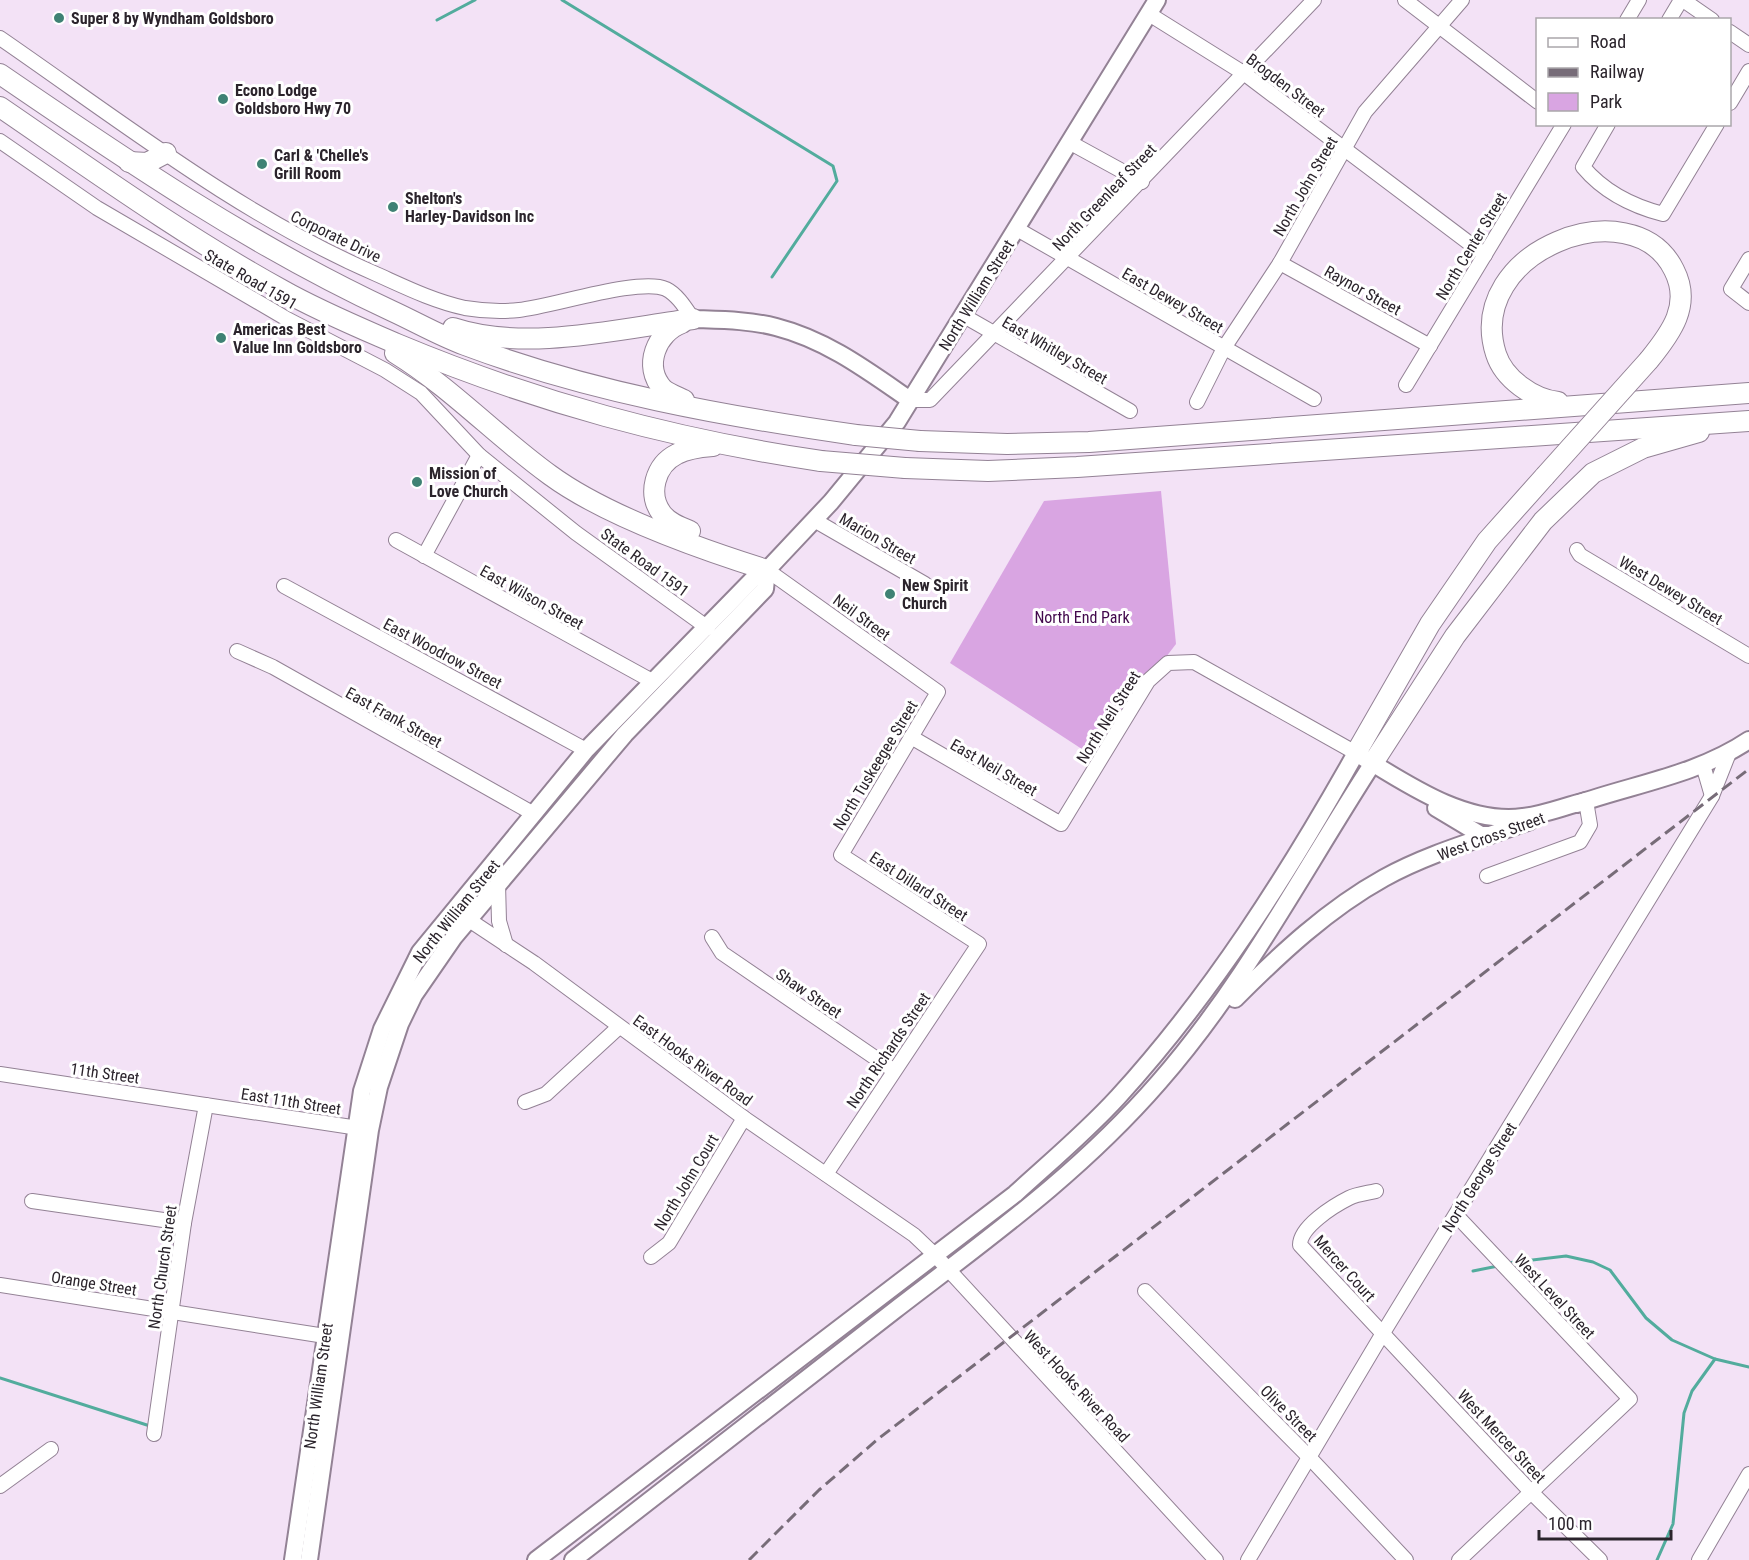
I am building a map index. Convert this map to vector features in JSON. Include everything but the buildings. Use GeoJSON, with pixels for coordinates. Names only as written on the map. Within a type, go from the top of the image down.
{"type":"FeatureCollection","features":[{"type":"Feature","properties":{"kind":"highway"},"geometry":{"type":"LineString","coordinates":[[0,74],[172,190],[293,263],[463,345],[563,378],[731,417],[856,435],[920,441],[1007,444],[1089,442],[1749,393]]}},
{"type":"Feature","properties":{"kind":"highway"},"geometry":{"type":"LineString","coordinates":[[0,107],[129,196],[282,290],[349,323],[446,364],[534,397],[616,420],[752,451]]}},
{"type":"Feature","properties":{"kind":"highway"},"geometry":{"type":"LineString","coordinates":[[129,162],[147,163],[166,153]]}},
{"type":"Feature","properties":{"kind":"highway"},"geometry":{"type":"LineString","coordinates":[[166,153],[163,169],[172,190]]}},
{"type":"Feature","properties":{"kind":"highway"},"geometry":{"type":"LineString","coordinates":[[1362,761],[1430,624],[1480,550],[1649,360],[1674,327],[1681,310],[1678,278],[1671,263],[1658,248],[1626,234],[1592,233],[1561,241],[1528,258],[1515,269],[1498,293],[1491,324],[1497,357],[1518,385],[1541,398],[1585,404]]}},
{"type":"Feature","properties":{"kind":"highway"},"geometry":{"type":"LineString","coordinates":[[376,304],[472,334],[535,339],[693,319]]}},
{"type":"Feature","properties":{"kind":"highway"},"geometry":{"type":"LineString","coordinates":[[693,319],[672,327],[660,339],[654,363],[658,379],[663,389],[674,395],[731,417]]}},
{"type":"Feature","properties":{"kind":"highway"},"geometry":{"type":"LineString","coordinates":[[349,323],[447,387],[549,475],[584,496],[720,555],[767,570]]}},
{"type":"Feature","properties":{"kind":"highway"},"geometry":{"type":"LineString","coordinates":[[767,570],[723,545],[673,524],[657,506],[655,494],[658,470],[674,455],[690,449],[713,446],[821,461],[904,468],[988,471],[1749,422]]}},
{"type":"Feature","properties":{"kind":"highway"},"geometry":{"type":"LineString","coordinates":[[1362,761],[1519,549],[1571,492],[1593,473],[1643,448],[1708,430],[1749,422]]}},
{"type":"Feature","properties":{"kind":"main road","name":"North William Street"},"geometry":{"type":"LineString","coordinates":[[309,1560],[372,1056],[396,998],[420,952],[586,750],[652,681],[708,628],[753,579],[767,570],[814,520],[897,422],[1153,7]]}},
{"type":"Feature","properties":{"kind":"main road"},"geometry":{"type":"LineString","coordinates":[[693,319],[738,321],[775,326],[798,334],[852,361],[910,400]]}},
{"type":"Feature","properties":{"kind":"main road","name":"North William Street"},"geometry":{"type":"LineString","coordinates":[[293,1560],[325,1336],[363,1129],[405,1014],[424,980],[468,919],[625,734],[765,589],[767,570]]}},
{"type":"Feature","properties":{"kind":"main road"},"geometry":{"type":"LineString","coordinates":[[1586,801],[1703,765],[1729,753],[1749,740]]}},
{"type":"Feature","properties":{"kind":"main road"},"geometry":{"type":"LineString","coordinates":[[1362,761],[1481,835],[1491,835]]}},
{"type":"Feature","properties":{"kind":"main road"},"geometry":{"type":"LineString","coordinates":[[573,1560],[1028,1210],[1099,1145],[1186,1050],[1249,965],[1362,761]]}},
{"type":"Feature","properties":{"kind":"main road"},"geometry":{"type":"LineString","coordinates":[[536,1560],[1015,1194],[1086,1130],[1173,1033],[1212,981],[1362,761]]}},
{"type":"Feature","properties":{"kind":"main road","name":"West Cross Street"},"geometry":{"type":"LineString","coordinates":[[1362,761],[1455,807],[1491,816],[1523,817],[1586,801]]}},
{"type":"Feature","properties":{"kind":"main road","name":"West Cross Street"},"geometry":{"type":"LineString","coordinates":[[1186,1050],[1285,951],[1350,899],[1386,877],[1491,835],[1586,801]]}},
{"type":"Feature","properties":{"kind":"main road"},"geometry":{"type":"LineString","coordinates":[[1086,1130],[1099,1145]]}},
{"type":"Feature","properties":{"kind":"main road"},"geometry":{"type":"LineString","coordinates":[[323,1461],[320,1439],[331,1344],[325,1336]]}},
{"type":"Feature","properties":{"kind":"street","name":"North Greenleaf Street"},"geometry":{"type":"LineString","coordinates":[[910,400],[930,400],[1142,182],[1314,0]]}},
{"type":"Feature","properties":{"kind":"street"},"geometry":{"type":"LineString","coordinates":[[1405,0],[1536,100]]}},
{"type":"Feature","properties":{"kind":"street","name":"North John Street"},"geometry":{"type":"LineString","coordinates":[[1197,402],[1224,348],[1280,263],[1365,112],[1462,0]]}},
{"type":"Feature","properties":{"kind":"street"},"geometry":{"type":"LineString","coordinates":[[1628,18],[1639,0]]}},
{"type":"Feature","properties":{"kind":"street"},"geometry":{"type":"LineString","coordinates":[[1670,18],[1682,0],[1709,18]]}},
{"type":"Feature","properties":{"kind":"street","name":"Brogden Street"},"geometry":{"type":"LineString","coordinates":[[1153,7],[1485,255]]}},
{"type":"Feature","properties":{"kind":"street"},"geometry":{"type":"LineString","coordinates":[[1731,33],[1749,45]]}},
{"type":"Feature","properties":{"kind":"street","name":"Corporate Drive"},"geometry":{"type":"LineString","coordinates":[[0,38],[256,213],[356,266],[430,298],[454,306],[498,312],[521,310],[615,291],[652,287],[664,288],[674,294],[693,319]]}},
{"type":"Feature","properties":{"kind":"street"},"geometry":{"type":"LineString","coordinates":[[1731,102],[1749,71]]}},
{"type":"Feature","properties":{"kind":"street","name":"North Center Street"},"geometry":{"type":"LineString","coordinates":[[1406,385],[1563,126]]}},
{"type":"Feature","properties":{"kind":"street"},"geometry":{"type":"LineString","coordinates":[[1607,126],[1583,167],[1593,178],[1618,197],[1639,208],[1663,214],[1716,126]]}},
{"type":"Feature","properties":{"kind":"street","name":"State Road 1591"},"geometry":{"type":"LineString","coordinates":[[0,141],[97,208],[286,319],[385,369],[421,393],[479,455],[576,532],[708,628]]}},
{"type":"Feature","properties":{"kind":"street"},"geometry":{"type":"LineString","coordinates":[[1069,142],[1142,182]]}},
{"type":"Feature","properties":{"kind":"street","name":"East Dewey Street"},"geometry":{"type":"LineString","coordinates":[[1017,229],[1314,399]]}},
{"type":"Feature","properties":{"kind":"street"},"geometry":{"type":"LineString","coordinates":[[1749,260],[1731,289],[1749,303]]}},
{"type":"Feature","properties":{"kind":"street","name":"Raynor Street"},"geometry":{"type":"LineString","coordinates":[[1280,263],[1430,346]]}},
{"type":"Feature","properties":{"kind":"street","name":"East Whitley Street"},"geometry":{"type":"LineString","coordinates":[[964,316],[1130,411]]}},
{"type":"Feature","properties":{"kind":"street"},"geometry":{"type":"LineString","coordinates":[[424,556],[479,455]]}},
{"type":"Feature","properties":{"kind":"street","name":"Marion Street"},"geometry":{"type":"LineString","coordinates":[[814,520],[925,584]]}},
{"type":"Feature","properties":{"kind":"street","name":"East Wilson Street"},"geometry":{"type":"LineString","coordinates":[[396,540],[652,681]]}},
{"type":"Feature","properties":{"kind":"street","name":"West Dewey Street"},"geometry":{"type":"LineString","coordinates":[[1577,550],[1580,555],[1749,656]]}},
{"type":"Feature","properties":{"kind":"street","name":"Neil Street"},"geometry":{"type":"LineString","coordinates":[[767,570],[938,692]]}},
{"type":"Feature","properties":{"kind":"street","name":"East Woodrow Street"},"geometry":{"type":"LineString","coordinates":[[284,586],[586,750]]}},
{"type":"Feature","properties":{"kind":"street","name":"East Frank Street"},"geometry":{"type":"LineString","coordinates":[[237,651],[273,668],[534,813]]}},
{"type":"Feature","properties":{"kind":"street","name":"North Neil Street"},"geometry":{"type":"LineString","coordinates":[[1061,824],[1148,681],[1168,663],[1194,662],[1235,684]]}},
{"type":"Feature","properties":{"kind":"street","name":"West Cross Street"},"geometry":{"type":"LineString","coordinates":[[1235,684],[1328,737],[1362,761]]}},
{"type":"Feature","properties":{"kind":"street","name":"North Tuskeegee Street"},"geometry":{"type":"LineString","coordinates":[[841,855],[938,692]]}},
{"type":"Feature","properties":{"kind":"street","name":"East Neil Street"},"geometry":{"type":"LineString","coordinates":[[911,737],[1061,824]]}},
{"type":"Feature","properties":{"kind":"street","name":"North George Street"},"geometry":{"type":"LineString","coordinates":[[1248,1560],[1383,1333],[1713,796],[1729,753]]}},
{"type":"Feature","properties":{"kind":"street"},"geometry":{"type":"LineString","coordinates":[[1703,765],[1713,796]]}},
{"type":"Feature","properties":{"kind":"street"},"geometry":{"type":"LineString","coordinates":[[1487,876],[1580,842],[1590,825],[1586,801]]}},
{"type":"Feature","properties":{"kind":"street","name":"East Dillard Street"},"geometry":{"type":"LineString","coordinates":[[841,855],[979,944]]}},
{"type":"Feature","properties":{"kind":"street"},"geometry":{"type":"LineString","coordinates":[[498,884],[499,921],[506,945]]}},
{"type":"Feature","properties":{"kind":"street","name":"East Hooks River Road"},"geometry":{"type":"LineString","coordinates":[[454,909],[744,1118],[914,1235]]}},
{"type":"Feature","properties":{"kind":"street","name":"Shaw Street"},"geometry":{"type":"LineString","coordinates":[[712,937],[722,953],[893,1070]]}},
{"type":"Feature","properties":{"kind":"street","name":"North Richards Street"},"geometry":{"type":"LineString","coordinates":[[826,1174],[893,1070],[979,944]]}},
{"type":"Feature","properties":{"kind":"street"},"geometry":{"type":"LineString","coordinates":[[525,1102],[546,1094],[620,1027]]}},
{"type":"Feature","properties":{"kind":"street","name":"11th Street"},"geometry":{"type":"LineString","coordinates":[[0,1074],[206,1105]]}},
{"type":"Feature","properties":{"kind":"street","name":"East 11th Street"},"geometry":{"type":"LineString","coordinates":[[206,1105],[363,1129]]}},
{"type":"Feature","properties":{"kind":"street","name":"North Church Street"},"geometry":{"type":"LineString","coordinates":[[154,1434],[184,1223],[206,1105]]}},
{"type":"Feature","properties":{"kind":"street","name":"North John Court"},"geometry":{"type":"LineString","coordinates":[[651,1257],[669,1244],[744,1118]]}},
{"type":"Feature","properties":{"kind":"street","name":"Mercer Court"},"geometry":{"type":"LineString","coordinates":[[1376,1191],[1349,1198],[1307,1227],[1300,1237],[1300,1245],[1383,1333]]}},
{"type":"Feature","properties":{"kind":"street"},"geometry":{"type":"LineString","coordinates":[[32,1201],[184,1223]]}},
{"type":"Feature","properties":{"kind":"street","name":"West Level Street"},"geometry":{"type":"LineString","coordinates":[[1456,1215],[1630,1399],[1530,1491]]}},
{"type":"Feature","properties":{"kind":"street","name":"West Hooks River Road"},"geometry":{"type":"LineString","coordinates":[[914,1235],[1216,1560]]}},
{"type":"Feature","properties":{"kind":"street","name":"Orange Street"},"geometry":{"type":"LineString","coordinates":[[0,1285],[325,1336]]}},
{"type":"Feature","properties":{"kind":"street","name":"Olive Street"},"geometry":{"type":"LineString","coordinates":[[1145,1291],[1309,1457],[1406,1560]]}},
{"type":"Feature","properties":{"kind":"street","name":"West Mercer Street"},"geometry":{"type":"LineString","coordinates":[[1383,1333],[1530,1491],[1600,1560]]}},
{"type":"Feature","properties":{"kind":"street"},"geometry":{"type":"LineString","coordinates":[[0,1486],[51,1449]]}},
{"type":"Feature","properties":{"kind":"street"},"geometry":{"type":"LineString","coordinates":[[1699,1560],[1749,1474]]}},
{"type":"Feature","properties":{"kind":"street"},"geometry":{"type":"LineString","coordinates":[[1459,1560],[1530,1491]]}},
{"type":"Feature","properties":{"kind":"green space","name":"North End Park"},"geometry":{"type":"Polygon","coordinates":[[[1161,491],[1176,644],[1091,755],[950,663],[1044,501],[1161,491]]]}},
{"type":"Feature","properties":{"kind":"waterway"},"geometry":{"type":"LineString","coordinates":[[437,20],[475,0]]}},
{"type":"Feature","properties":{"kind":"waterway"},"geometry":{"type":"LineString","coordinates":[[562,0],[833,166],[837,181],[772,277]]}},
{"type":"Feature","properties":{"kind":"waterway"},"geometry":{"type":"LineString","coordinates":[[1507,1263],[1566,1256],[1593,1262],[1610,1270],[1646,1318],[1672,1340],[1715,1359],[1749,1367]]}},
{"type":"Feature","properties":{"kind":"waterway"},"geometry":{"type":"LineString","coordinates":[[1473,1271],[1498,1266]]}},
{"type":"Feature","properties":{"kind":"waterway"},"geometry":{"type":"LineString","coordinates":[[1657,1560],[1673,1524],[1684,1413],[1692,1391],[1715,1359]]}},
{"type":"Feature","properties":{"kind":"waterway"},"geometry":{"type":"LineString","coordinates":[[0,1378],[150,1426]]}},
{"type":"Feature","properties":{"kind":"railway"},"geometry":{"type":"LineString","coordinates":[[749,1560],[819,1490],[878,1439],[1749,769]]}},
{"type":"Feature","properties":{"kind":"place","name":"Super 8 by Wyndham Goldsboro"},"geometry":{"type":"Point","coordinates":[59,18]}},
{"type":"Feature","properties":{"kind":"place","name":"Econo Lodge Goldsboro Hwy 70"},"geometry":{"type":"Point","coordinates":[223,99]}},
{"type":"Feature","properties":{"kind":"place","name":"Carl & 'Chelle's Grill Room"},"geometry":{"type":"Point","coordinates":[262,164]}},
{"type":"Feature","properties":{"kind":"place","name":"Shelton's Harley-Davidson Inc"},"geometry":{"type":"Point","coordinates":[393,207]}},
{"type":"Feature","properties":{"kind":"place","name":"Americas Best Value Inn Goldsboro"},"geometry":{"type":"Point","coordinates":[221,338]}},
{"type":"Feature","properties":{"kind":"place","name":"Mission of Love Church"},"geometry":{"type":"Point","coordinates":[417,482]}},
{"type":"Feature","properties":{"kind":"place","name":"New Spirit Church"},"geometry":{"type":"Point","coordinates":[890,594]}}]}
